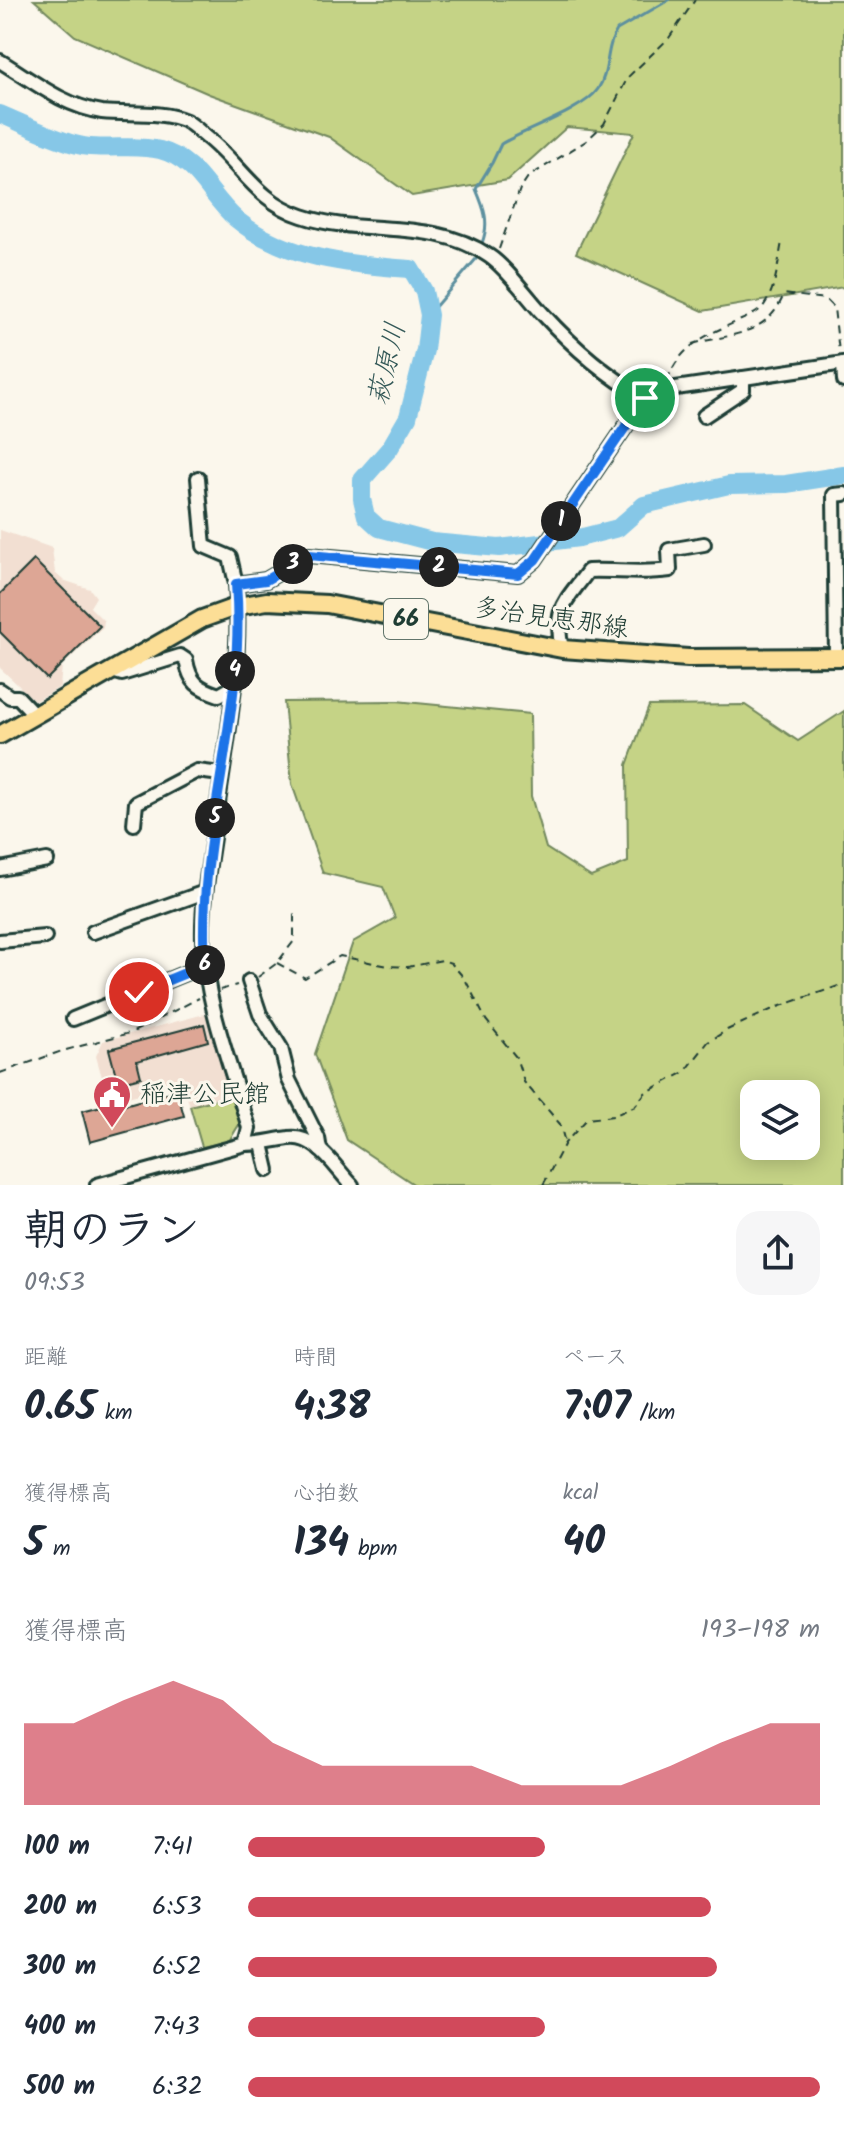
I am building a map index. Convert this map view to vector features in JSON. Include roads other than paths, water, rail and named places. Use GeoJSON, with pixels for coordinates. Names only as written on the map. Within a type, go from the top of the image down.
{"type":"FeatureCollection","features":[{"type":"Feature","properties":{"kind":"main road","name":"多治見恵那線"},"geometry":{"type":"LineString","coordinates":[[0,735],[202,619],[238,606],[267,601],[327,604],[562,649],[659,657],[840,657]]}},
{"type":"Feature","properties":{"kind":"street"},"geometry":{"type":"LineString","coordinates":[[0,61],[69,102],[100,111],[166,116],[187,122],[213,142],[263,196],[277,206],[327,223],[434,232],[490,256],[579,350],[645,398]]}},
{"type":"Feature","properties":{"kind":"street"},"geometry":{"type":"LineString","coordinates":[[236,584],[266,580],[309,555],[518,574],[535,560],[645,398],[676,388],[842,363],[844,381]]}},
{"type":"Feature","properties":{"kind":"street"},"geometry":{"type":"LineString","coordinates":[[704,416],[743,390],[743,378]]}},
{"type":"Feature","properties":{"kind":"street"},"geometry":{"type":"LineString","coordinates":[[198,478],[204,546],[230,557],[238,606],[235,686],[205,892],[205,965],[249,1128],[245,1144]]}},
{"type":"Feature","properties":{"kind":"street"},"geometry":{"type":"LineString","coordinates":[[840,657],[834,495],[844,494]]}},
{"type":"Feature","properties":{"kind":"street"},"geometry":{"type":"LineString","coordinates":[[562,649],[557,625],[559,610],[588,571],[622,569],[644,574],[670,570],[669,550],[704,544]]}},
{"type":"Feature","properties":{"kind":"street"},"geometry":{"type":"LineString","coordinates":[[112,671],[122,674],[180,656],[186,660],[189,678],[199,689],[219,695],[235,686]]}},
{"type":"Feature","properties":{"kind":"street"},"geometry":{"type":"LineString","coordinates":[[0,690],[10,697],[18,697],[35,715]]}},
{"type":"Feature","properties":{"kind":"street"},"geometry":{"type":"LineString","coordinates":[[134,824],[136,803],[197,771],[221,774]]}},
{"type":"Feature","properties":{"kind":"street"},"geometry":{"type":"LineString","coordinates":[[0,869],[47,860]]}},
{"type":"Feature","properties":{"kind":"street"},"geometry":{"type":"LineString","coordinates":[[93,932],[205,892]]}},
{"type":"Feature","properties":{"kind":"street"},"geometry":{"type":"LineString","coordinates":[[0,941],[45,937]]}},
{"type":"Feature","properties":{"kind":"street"},"geometry":{"type":"LineString","coordinates":[[73,1019],[205,965]]}},
{"type":"Feature","properties":{"kind":"street"},"geometry":{"type":"LineString","coordinates":[[249,981],[260,1014],[281,1048],[289,1080],[318,1138],[320,1151]]}},
{"type":"Feature","properties":{"kind":"street"},"geometry":{"type":"LineString","coordinates":[[97,1185],[245,1144],[262,1144],[291,1137],[302,1139],[320,1151],[352,1185]]}},
{"type":"Feature","properties":{"kind":"street"},"geometry":{"type":"LineString","coordinates":[[262,1144],[268,1170]]}},
{"type":"Feature","properties":{"kind":"street"},"geometry":{"type":"LineString","coordinates":[[143,1172],[148,1185]]}},
{"type":"Feature","properties":{"kind":"waterway"},"geometry":{"type":"LineString","coordinates":[[482,243],[486,222],[476,189],[501,144],[591,97],[602,82],[617,30],[669,0]]}},
{"type":"Feature","properties":{"kind":"waterway","name":"萩原川"},"geometry":{"type":"LineString","coordinates":[[0,114],[74,144],[149,148],[173,155],[194,170],[236,219],[275,243],[319,258],[411,269],[424,291],[429,315],[425,350],[408,417],[390,448],[362,480],[366,516],[379,528],[432,542],[499,548],[579,538],[618,528],[644,505],[729,485],[786,484],[844,475]]}},
{"type":"Feature","properties":{"kind":"waterway"},"geometry":{"type":"LineString","coordinates":[[427,309],[434,308],[476,259]]}},
{"type":"Feature","properties":{"kind":"place","name":"稲津公民館"},"geometry":{"type":"Point","coordinates":[112,1129]}}]}
